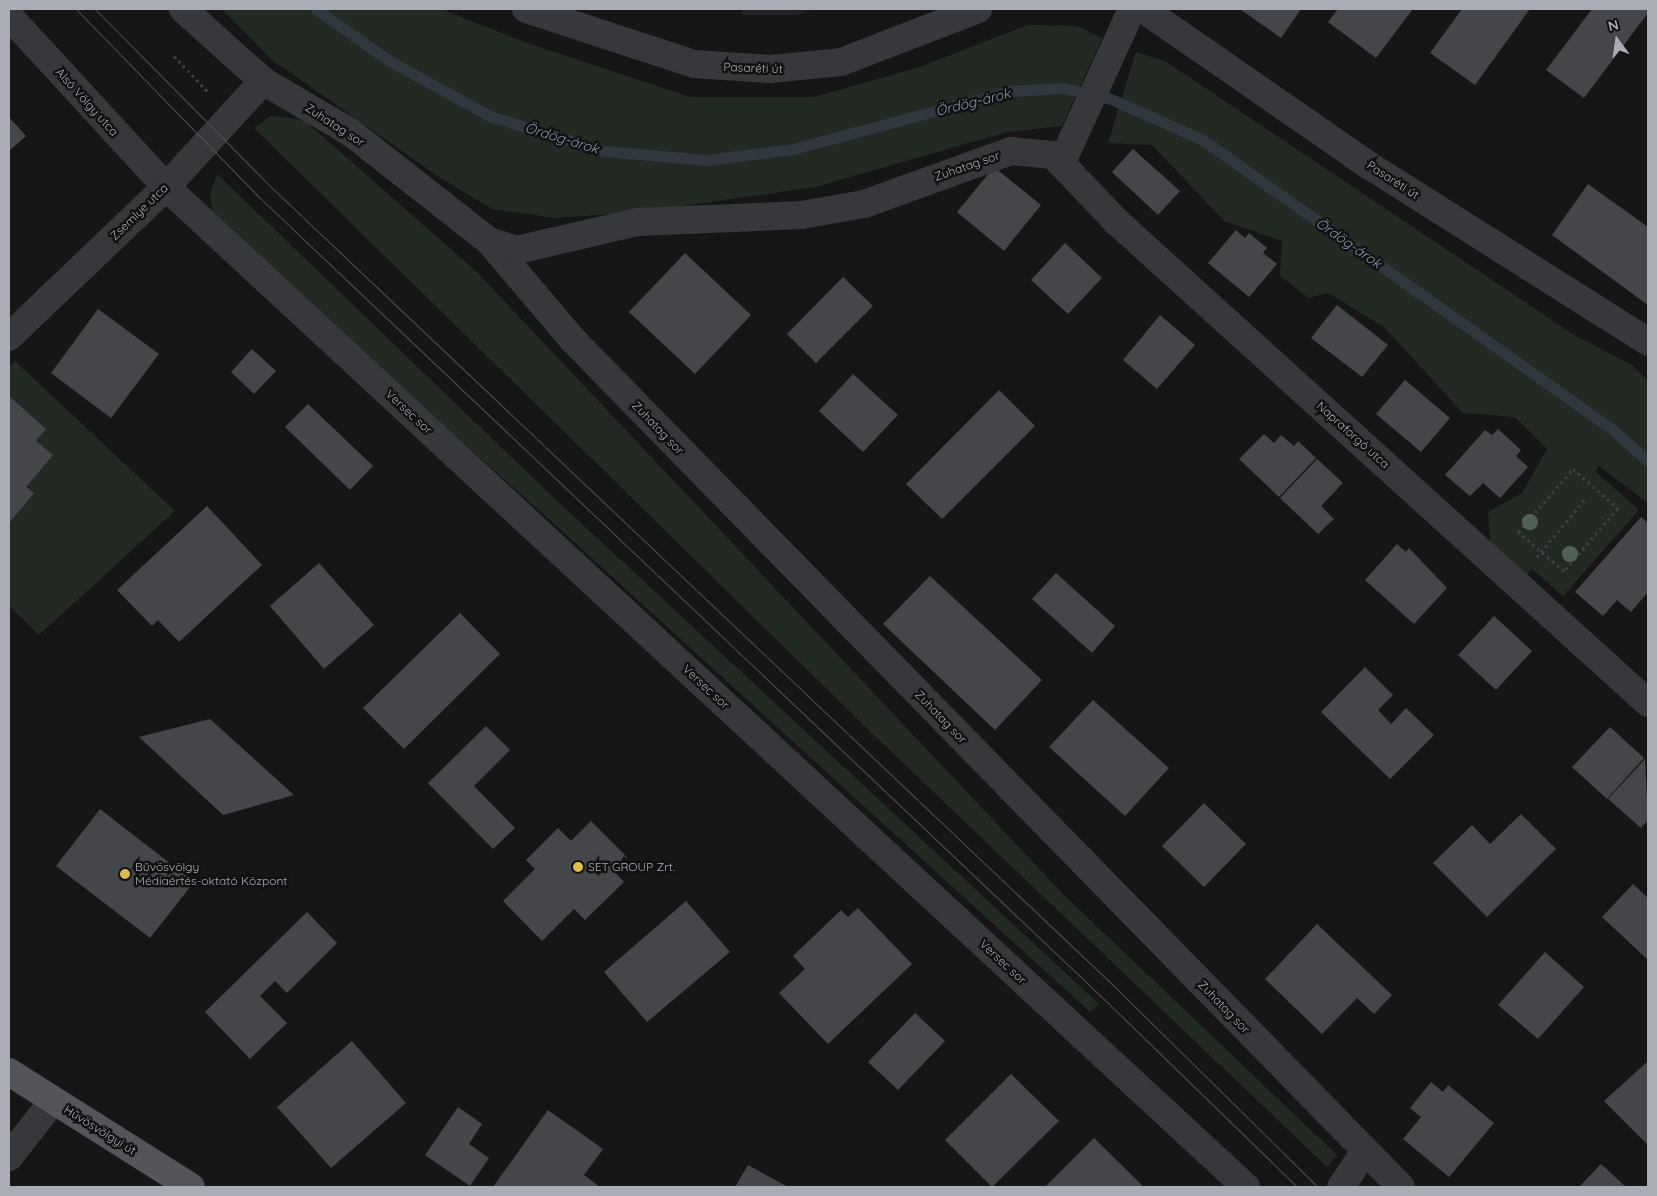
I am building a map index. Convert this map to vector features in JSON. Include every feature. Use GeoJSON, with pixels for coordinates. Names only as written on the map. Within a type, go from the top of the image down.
{"type":"FeatureCollection","features":[{"type":"Feature","properties":{"kind":"main road","name":"Hűvösvölgyi út"},"geometry":{"type":"LineString","coordinates":[[9,1072],[191,1187]]}},
{"type":"Feature","properties":{"kind":"street","name":"Zuhatag sor"},"geometry":{"type":"LineString","coordinates":[[183,9],[263,81],[350,132],[489,241],[573,340],[1401,1187]]}},
{"type":"Feature","properties":{"kind":"street","name":"Pasaréti út"},"geometry":{"type":"LineString","coordinates":[[526,9],[694,64],[770,69],[841,62],[978,9]]}},
{"type":"Feature","properties":{"kind":"street"},"geometry":{"type":"LineString","coordinates":[[1062,162],[1113,46],[1132,9]]}},
{"type":"Feature","properties":{"kind":"street","name":"Pasaréti út"},"geometry":{"type":"LineString","coordinates":[[1143,9],[1370,166],[1648,342]]}},
{"type":"Feature","properties":{"kind":"street","name":"Alsó Völgy utca"},"geometry":{"type":"LineString","coordinates":[[9,16],[166,187]]}},
{"type":"Feature","properties":{"kind":"street","name":"Zsemlye utca"},"geometry":{"type":"LineString","coordinates":[[9,337],[166,187],[232,118],[263,81]]}},
{"type":"Feature","properties":{"kind":"street","name":"Zuhatag sor"},"geometry":{"type":"LineString","coordinates":[[489,241],[517,250],[637,222],[802,215],[864,204],[1011,151],[1037,150],[1062,162]]}},
{"type":"Feature","properties":{"kind":"street","name":"Napraforgó utca"},"geometry":{"type":"LineString","coordinates":[[1062,162],[1117,222],[1648,702]]}},
{"type":"Feature","properties":{"kind":"street","name":"Versec sor"},"geometry":{"type":"LineString","coordinates":[[166,187],[1246,1187]]}},
{"type":"Feature","properties":{"kind":"street"},"geometry":{"type":"LineString","coordinates":[[9,1157],[53,1101]]}},
{"type":"Feature","properties":{"kind":"street"},"geometry":{"type":"LineString","coordinates":[[1341,1187],[1365,1151]]}},
{"type":"Feature","properties":{"kind":"path"},"geometry":{"type":"LineString","coordinates":[[174,56],[232,118]]}},
{"type":"Feature","properties":{"kind":"path"},"geometry":{"type":"LineString","coordinates":[[1573,469],[1618,508],[1564,571],[1542,552],[1518,532],[1573,469]]}},
{"type":"Feature","properties":{"kind":"path"},"geometry":{"type":"LineString","coordinates":[[1516,583],[1585,499]]}},
{"type":"Feature","properties":{"kind":"shaded area"},"geometry":{"type":"Polygon","coordinates":[[[222,9],[441,9],[527,43],[690,97],[814,97],[917,68],[1028,25],[1077,26],[1102,38],[1062,126],[1007,132],[815,187],[642,212],[554,218],[492,209],[436,175],[271,59],[222,9]]]}},
{"type":"Feature","properties":{"kind":"shaded area"},"geometry":{"type":"Polygon","coordinates":[[[741,9],[813,9],[798,15],[742,15],[741,9]]]}},
{"type":"Feature","properties":{"kind":"shaded area"},"geometry":{"type":"Polygon","coordinates":[[[1136,52],[1165,61],[1574,335],[1632,365],[1648,381],[1648,503],[1599,466],[1595,471],[1639,510],[1563,596],[1531,568],[1526,580],[1491,554],[1488,512],[1522,493],[1547,449],[1515,417],[1463,413],[1384,327],[1328,293],[1309,298],[1280,276],[1282,241],[1224,221],[1152,145],[1108,143],[1136,52]]]}},
{"type":"Feature","properties":{"kind":"shaded area"},"geometry":{"type":"Polygon","coordinates":[[[271,116],[304,120],[477,272],[1064,895],[1337,1155],[1327,1167],[879,740],[254,128],[271,116]]]}},
{"type":"Feature","properties":{"kind":"shaded area"},"geometry":{"type":"Polygon","coordinates":[[[217,174],[553,497],[1099,1004],[1090,1012],[541,512],[227,233],[213,215],[210,194],[217,174]]]}},
{"type":"Feature","properties":{"kind":"shaded area"},"geometry":{"type":"Polygon","coordinates":[[[15,361],[175,511],[39,635],[9,606],[9,367],[15,361]]]}},
{"type":"Feature","properties":{"kind":"building"},"geometry":{"type":"Polygon","coordinates":[[[1240,9],[1301,9],[1281,38],[1240,9]]]}},
{"type":"Feature","properties":{"kind":"building"},"geometry":{"type":"Polygon","coordinates":[[[1338,9],[1413,9],[1376,58],[1328,22],[1338,9]]]}},
{"type":"Feature","properties":{"kind":"building"},"geometry":{"type":"Polygon","coordinates":[[[1462,9],[1530,9],[1475,85],[1430,53],[1462,9]]]}},
{"type":"Feature","properties":{"kind":"building"},"geometry":{"type":"Polygon","coordinates":[[[1592,9],[1648,9],[1648,13],[1584,98],[1546,70],[1592,9]]]}},
{"type":"Feature","properties":{"kind":"building"},"geometry":{"type":"Polygon","coordinates":[[[9,117],[26,136],[9,151],[9,117]]]}},
{"type":"Feature","properties":{"kind":"building"},"geometry":{"type":"Polygon","coordinates":[[[1133,149],[1180,191],[1158,215],[1112,172],[1133,149]]]}},
{"type":"Feature","properties":{"kind":"building"},"geometry":{"type":"Polygon","coordinates":[[[994,167],[1041,205],[1004,251],[957,212],[994,167]]]}},
{"type":"Feature","properties":{"kind":"building"},"geometry":{"type":"Polygon","coordinates":[[[1588,184],[1648,227],[1648,305],[1552,235],[1588,184]]]}},
{"type":"Feature","properties":{"kind":"building"},"geometry":{"type":"Polygon","coordinates":[[[1236,230],[1245,238],[1249,233],[1267,248],[1263,253],[1277,264],[1249,297],[1208,263],[1236,230]]]}},
{"type":"Feature","properties":{"kind":"building"},"geometry":{"type":"Polygon","coordinates":[[[1065,243],[1102,278],[1068,314],[1031,280],[1065,243]]]}},
{"type":"Feature","properties":{"kind":"building"},"geometry":{"type":"Polygon","coordinates":[[[685,253],[751,315],[695,374],[629,312],[685,253]]]}},
{"type":"Feature","properties":{"kind":"building"},"geometry":{"type":"Polygon","coordinates":[[[843,277],[873,306],[816,363],[787,334],[843,277]]]}},
{"type":"Feature","properties":{"kind":"building"},"geometry":{"type":"Polygon","coordinates":[[[1337,305],[1388,345],[1362,377],[1311,338],[1337,305]]]}},
{"type":"Feature","properties":{"kind":"building"},"geometry":{"type":"Polygon","coordinates":[[[98,309],[159,354],[111,418],[51,373],[98,309]]]}},
{"type":"Feature","properties":{"kind":"building"},"geometry":{"type":"Polygon","coordinates":[[[1160,315],[1195,345],[1157,389],[1123,360],[1160,315]]]}},
{"type":"Feature","properties":{"kind":"building"},"geometry":{"type":"Polygon","coordinates":[[[252,349],[276,371],[254,394],[231,372],[252,349]]]}},
{"type":"Feature","properties":{"kind":"building"},"geometry":{"type":"Polygon","coordinates":[[[853,374],[898,415],[863,452],[819,411],[853,374]]]}},
{"type":"Feature","properties":{"kind":"building"},"geometry":{"type":"Polygon","coordinates":[[[1405,380],[1450,418],[1421,452],[1376,414],[1405,380]]]}},
{"type":"Feature","properties":{"kind":"building"},"geometry":{"type":"Polygon","coordinates":[[[999,390],[1035,426],[942,519],[906,484],[999,390]]]}},
{"type":"Feature","properties":{"kind":"building"},"geometry":{"type":"Polygon","coordinates":[[[9,396],[46,429],[36,441],[53,455],[26,487],[34,493],[9,523],[9,396]]]}},
{"type":"Feature","properties":{"kind":"building"},"geometry":{"type":"Polygon","coordinates":[[[308,404],[373,466],[350,490],[285,427],[308,404]]]}},
{"type":"Feature","properties":{"kind":"building"},"geometry":{"type":"Polygon","coordinates":[[[1498,429],[1521,450],[1516,456],[1528,467],[1500,498],[1483,483],[1470,496],[1445,475],[1485,430],[1492,435],[1498,429]]]}},
{"type":"Feature","properties":{"kind":"building"},"geometry":{"type":"Polygon","coordinates":[[[1264,434],[1274,443],[1281,435],[1294,446],[1298,441],[1316,458],[1279,497],[1239,459],[1264,434]]]}},
{"type":"Feature","properties":{"kind":"building"},"geometry":{"type":"Polygon","coordinates":[[[1317,459],[1343,483],[1321,506],[1334,519],[1318,534],[1280,498],[1317,459]]]}},
{"type":"Feature","properties":{"kind":"building"},"geometry":{"type":"Polygon","coordinates":[[[207,506],[262,565],[179,642],[158,620],[152,626],[117,590],[207,506]]]}},
{"type":"Feature","properties":{"kind":"building"},"geometry":{"type":"Polygon","coordinates":[[[1641,517],[1648,523],[1648,592],[1631,612],[1617,600],[1603,616],[1575,592],[1641,517]]]}},
{"type":"Feature","properties":{"kind":"building"},"geometry":{"type":"Polygon","coordinates":[[[1397,544],[1406,552],[1409,548],[1447,588],[1414,624],[1365,580],[1397,544]]]}},
{"type":"Feature","properties":{"kind":"building"},"geometry":{"type":"Polygon","coordinates":[[[319,563],[374,625],[324,669],[270,606],[319,563]]]}},
{"type":"Feature","properties":{"kind":"building"},"geometry":{"type":"Polygon","coordinates":[[[1056,573],[1115,626],[1092,653],[1032,599],[1056,573]]]}},
{"type":"Feature","properties":{"kind":"building"},"geometry":{"type":"Polygon","coordinates":[[[930,576],[1042,680],[995,730],[883,624],[930,576]]]}},
{"type":"Feature","properties":{"kind":"building"},"geometry":{"type":"Polygon","coordinates":[[[460,613],[500,654],[404,749],[363,708],[460,613]]]}},
{"type":"Feature","properties":{"kind":"building"},"geometry":{"type":"Polygon","coordinates":[[[1494,616],[1532,651],[1496,690],[1458,655],[1494,616]]]}},
{"type":"Feature","properties":{"kind":"building"},"geometry":{"type":"Polygon","coordinates":[[[1365,667],[1393,695],[1378,710],[1391,724],[1406,708],[1434,735],[1390,779],[1321,712],[1365,667]]]}},
{"type":"Feature","properties":{"kind":"building"},"geometry":{"type":"Polygon","coordinates":[[[1093,700],[1169,768],[1125,816],[1049,747],[1093,700]]]}},
{"type":"Feature","properties":{"kind":"building"},"geometry":{"type":"Polygon","coordinates":[[[210,719],[294,795],[223,815],[139,737],[210,719]]]}},
{"type":"Feature","properties":{"kind":"building"},"geometry":{"type":"Polygon","coordinates":[[[486,726],[510,750],[474,786],[515,828],[493,849],[428,783],[486,726]]]}},
{"type":"Feature","properties":{"kind":"building"},"geometry":{"type":"Polygon","coordinates":[[[1610,727],[1644,758],[1607,799],[1572,767],[1610,727]]]}},
{"type":"Feature","properties":{"kind":"building"},"geometry":{"type":"Polygon","coordinates":[[[1645,759],[1648,820],[1641,828],[1608,799],[1645,759]]]}},
{"type":"Feature","properties":{"kind":"building"},"geometry":{"type":"Polygon","coordinates":[[[1204,803],[1246,844],[1204,887],[1162,846],[1204,803]]]}},
{"type":"Feature","properties":{"kind":"building","name":"Bűvösvölgy Médiaértés-oktató Központ"},"geometry":{"type":"Polygon","coordinates":[[[100,809],[194,882],[150,938],[56,866],[100,809]]]}},
{"type":"Feature","properties":{"kind":"building"},"geometry":{"type":"Polygon","coordinates":[[[1521,814],[1556,849],[1487,917],[1433,863],[1472,825],[1490,844],[1521,814]]]}},
{"type":"Feature","properties":{"kind":"building"},"geometry":{"type":"Polygon","coordinates":[[[591,821],[627,857],[613,870],[624,882],[585,920],[574,909],[542,941],[503,901],[535,869],[526,860],[558,828],[571,841],[591,821]]]}},
{"type":"Feature","properties":{"kind":"building"},"geometry":{"type":"Polygon","coordinates":[[[1633,884],[1648,898],[1648,960],[1602,917],[1633,884]]]}},
{"type":"Feature","properties":{"kind":"building"},"geometry":{"type":"Polygon","coordinates":[[[686,901],[730,952],[647,1022],[604,972],[686,901]]]}},
{"type":"Feature","properties":{"kind":"building"},"geometry":{"type":"Polygon","coordinates":[[[858,908],[912,964],[828,1044],[779,993],[805,969],[793,956],[841,910],[848,917],[858,908]]]}},
{"type":"Feature","properties":{"kind":"building"},"geometry":{"type":"Polygon","coordinates":[[[307,912],[337,943],[287,993],[275,981],[260,996],[287,1023],[250,1059],[205,1012],[307,912]]]}},
{"type":"Feature","properties":{"kind":"building"},"geometry":{"type":"Polygon","coordinates":[[[1317,924],[1392,995],[1374,1014],[1357,998],[1322,1034],[1265,979],[1317,924]]]}},
{"type":"Feature","properties":{"kind":"building"},"geometry":{"type":"Polygon","coordinates":[[[1545,952],[1584,987],[1538,1039],[1498,1005],[1545,952]]]}},
{"type":"Feature","properties":{"kind":"building"},"geometry":{"type":"Polygon","coordinates":[[[915,1013],[945,1041],[898,1090],[868,1062],[915,1013]]]}},
{"type":"Feature","properties":{"kind":"building"},"geometry":{"type":"Polygon","coordinates":[[[352,1041],[406,1103],[331,1168],[277,1107],[352,1041]]]}},
{"type":"Feature","properties":{"kind":"building"},"geometry":{"type":"Polygon","coordinates":[[[1648,1061],[1648,1145],[1604,1101],[1648,1061]]]}},
{"type":"Feature","properties":{"kind":"building"},"geometry":{"type":"Polygon","coordinates":[[[1011,1074],[1059,1121],[992,1187],[945,1140],[1011,1074]]]}},
{"type":"Feature","properties":{"kind":"building"},"geometry":{"type":"Polygon","coordinates":[[[1431,1082],[1443,1092],[1448,1085],[1494,1123],[1449,1177],[1403,1139],[1421,1117],[1410,1108],[1431,1082]]]}},
{"type":"Feature","properties":{"kind":"building"},"geometry":{"type":"Polygon","coordinates":[[[458,1107],[482,1124],[469,1144],[489,1158],[470,1186],[425,1155],[458,1107]]]}},
{"type":"Feature","properties":{"kind":"building"},"geometry":{"type":"Polygon","coordinates":[[[548,1110],[603,1149],[584,1175],[600,1187],[493,1187],[548,1110]]]}},
{"type":"Feature","properties":{"kind":"building"},"geometry":{"type":"Polygon","coordinates":[[[1094,1138],[1142,1185],[1140,1187],[1045,1187],[1094,1138]]]}},
{"type":"Feature","properties":{"kind":"building"},"geometry":{"type":"Polygon","coordinates":[[[1601,1164],[1626,1187],[1579,1187],[1601,1164]]]}},
{"type":"Feature","properties":{"kind":"building"},"geometry":{"type":"Polygon","coordinates":[[[748,1165],[788,1187],[735,1187],[748,1165]]]}},
{"type":"Feature","properties":{"kind":"waterway","name":"Ördög-árok"},"geometry":{"type":"LineString","coordinates":[[316,9],[388,60],[490,116],[604,151],[707,160],[793,149],[1010,91],[1063,88],[1111,99],[1203,140],[1612,429],[1648,461]]}},
{"type":"Feature","properties":{"kind":"tram line"},"geometry":{"type":"LineString","coordinates":[[76,9],[259,197],[1109,1004],[1297,1187]]}},
{"type":"Feature","properties":{"kind":"tram line"},"geometry":{"type":"LineString","coordinates":[[95,9],[270,186],[1116,988],[1318,1187]]}},
{"type":"Feature","properties":{"kind":"place","name":"SET GROUP Zrt."},"geometry":{"type":"Point","coordinates":[578,867]}},
{"type":"Feature","properties":{"kind":"place","name":"Bűvösvölgy Médiaértés-oktató Központ"},"geometry":{"type":"Point","coordinates":[125,874]}}]}
